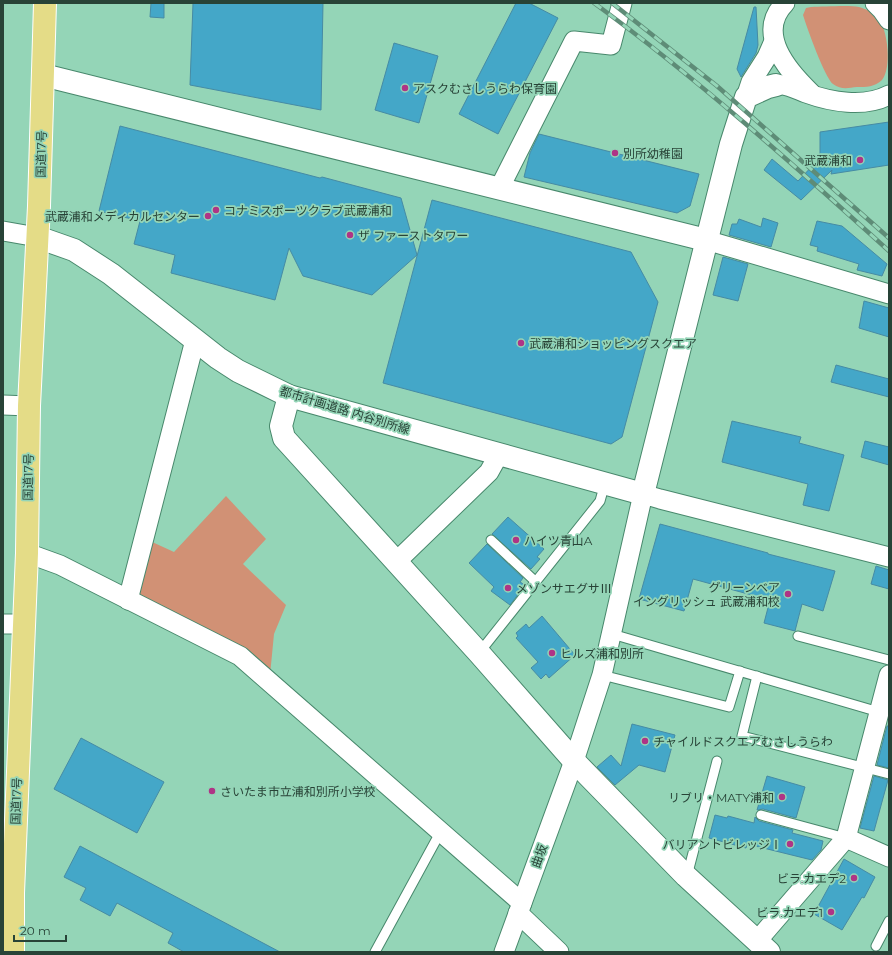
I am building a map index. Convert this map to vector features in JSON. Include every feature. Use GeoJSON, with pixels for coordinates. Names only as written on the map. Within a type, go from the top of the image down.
{"type":"FeatureCollection","features":[{"type":"Feature","properties":{"kind":"highway","name":"国道17号"},"geometry":{"type":"LineString","coordinates":[[14,951],[8,893],[14,624],[27,553],[29,406],[39,206],[45,3]]}},
{"type":"Feature","properties":{"kind":"street"},"geometry":{"type":"LineString","coordinates":[[499,189],[574,41],[611,45],[622,3]]}},
{"type":"Feature","properties":{"kind":"street"},"geometry":{"type":"LineString","coordinates":[[785,3],[776,16],[774,41],[787,67],[815,96]]}},
{"type":"Feature","properties":{"kind":"street"},"geometry":{"type":"LineString","coordinates":[[875,3],[889,20]]}},
{"type":"Feature","properties":{"kind":"street"},"geometry":{"type":"LineString","coordinates":[[774,41],[767,57],[751,82],[732,139],[643,494],[889,558]]}},
{"type":"Feature","properties":{"kind":"street"},"geometry":{"type":"LineString","coordinates":[[43,75],[706,240],[889,294]]}},
{"type":"Feature","properties":{"kind":"street"},"geometry":{"type":"LineString","coordinates":[[746,98],[768,86],[779,84],[815,96],[846,102],[878,99],[889,95]]}},
{"type":"Feature","properties":{"kind":"street"},"geometry":{"type":"LineString","coordinates":[[3,231],[37,237]]}},
{"type":"Feature","properties":{"kind":"street","name":"都市計画道路 内谷別所線"},"geometry":{"type":"LineString","coordinates":[[37,237],[74,250],[111,274],[218,358],[238,371],[289,396],[643,494]]}},
{"type":"Feature","properties":{"kind":"street"},"geometry":{"type":"LineString","coordinates":[[128,600],[195,340]]}},
{"type":"Feature","properties":{"kind":"street"},"geometry":{"type":"LineString","coordinates":[[289,396],[281,426],[284,438],[479,653],[574,761],[686,876],[763,946],[846,838],[889,675]]}},
{"type":"Feature","properties":{"kind":"street"},"geometry":{"type":"LineString","coordinates":[[3,405],[29,406]]}},
{"type":"Feature","properties":{"kind":"street"},"geometry":{"type":"LineString","coordinates":[[396,562],[489,472],[499,454]]}},
{"type":"Feature","properties":{"kind":"street","name":"曲坂"},"geometry":{"type":"LineString","coordinates":[[504,952],[574,761],[602,675],[643,494]]}},
{"type":"Feature","properties":{"kind":"street"},"geometry":{"type":"LineString","coordinates":[[27,553],[60,565],[240,656],[441,831],[520,908],[559,952]]}},
{"type":"Feature","properties":{"kind":"street"},"geometry":{"type":"LineString","coordinates":[[846,838],[889,857]]}},
{"type":"Feature","properties":{"kind":"lane"},"geometry":{"type":"LineString","coordinates":[[479,653],[600,501],[606,483]]}},
{"type":"Feature","properties":{"kind":"lane"},"geometry":{"type":"LineString","coordinates":[[491,540],[536,582]]}},
{"type":"Feature","properties":{"kind":"lane"},"geometry":{"type":"LineString","coordinates":[[612,634],[880,712]]}},
{"type":"Feature","properties":{"kind":"lane"},"geometry":{"type":"LineString","coordinates":[[798,636],[889,660]]}},
{"type":"Feature","properties":{"kind":"lane"},"geometry":{"type":"LineString","coordinates":[[602,675],[729,707],[740,671]]}},
{"type":"Feature","properties":{"kind":"lane"},"geometry":{"type":"LineString","coordinates":[[757,676],[742,736],[889,774]]}},
{"type":"Feature","properties":{"kind":"lane"},"geometry":{"type":"LineString","coordinates":[[686,876],[717,761]]}},
{"type":"Feature","properties":{"kind":"lane"},"geometry":{"type":"LineString","coordinates":[[761,815],[846,838]]}},
{"type":"Feature","properties":{"kind":"lane"},"geometry":{"type":"LineString","coordinates":[[375,952],[441,831]]}},
{"type":"Feature","properties":{"kind":"lane"},"geometry":{"type":"LineString","coordinates":[[876,946],[889,921]]}},
{"type":"Feature","properties":{"kind":"shaded area"},"geometry":{"type":"Polygon","coordinates":[[[854,6],[869,11],[878,17],[884,31],[888,49],[887,67],[882,80],[867,87],[845,88],[833,84],[821,63],[803,15],[806,8],[854,6]]]}},
{"type":"Feature","properties":{"kind":"shaded area"},"geometry":{"type":"Polygon","coordinates":[[[226,496],[266,539],[243,564],[286,605],[274,634],[270,675],[136,595],[150,541],[174,552],[226,496]]]}},
{"type":"Feature","properties":{"kind":"building"},"geometry":{"type":"Polygon","coordinates":[[[151,3],[164,3],[164,18],[150,17],[151,3]]]}},
{"type":"Feature","properties":{"kind":"building"},"geometry":{"type":"Polygon","coordinates":[[[193,3],[323,3],[321,110],[190,85],[193,3]]]}},
{"type":"Feature","properties":{"kind":"building"},"geometry":{"type":"Polygon","coordinates":[[[516,3],[529,3],[558,18],[498,134],[459,114],[516,3]]]}},
{"type":"Feature","properties":{"kind":"building"},"geometry":{"type":"Polygon","coordinates":[[[754,7],[756,7],[758,45],[756,53],[741,77],[737,69],[754,7]]]}},
{"type":"Feature","properties":{"kind":"building"},"geometry":{"type":"Polygon","coordinates":[[[394,43],[438,56],[419,123],[375,110],[394,43]]]}},
{"type":"Feature","properties":{"kind":"building","name":"武蔵浦和"},"geometry":{"type":"Polygon","coordinates":[[[889,122],[889,165],[831,174],[832,170],[801,200],[764,170],[772,159],[798,181],[817,161],[815,159],[820,153],[820,132],[889,122]]]}},
{"type":"Feature","properties":{"kind":"building","name":"武蔵浦和メディカルセンター"},"geometry":{"type":"Polygon","coordinates":[[[120,126],[401,198],[417,255],[372,295],[303,276],[289,248],[275,300],[171,273],[175,255],[134,244],[140,221],[99,211],[120,126]]]}},
{"type":"Feature","properties":{"kind":"building"},"geometry":{"type":"Polygon","coordinates":[[[539,134],[699,174],[690,206],[677,213],[524,177],[530,153],[539,134]]]}},
{"type":"Feature","properties":{"kind":"building","name":"武蔵浦和ショッピングスクエア"},"geometry":{"type":"Polygon","coordinates":[[[432,200],[631,252],[658,302],[622,437],[611,444],[383,383],[432,200]]]}},
{"type":"Feature","properties":{"kind":"building"},"geometry":{"type":"Polygon","coordinates":[[[763,218],[778,223],[771,247],[729,235],[732,224],[737,224],[739,219],[761,227],[763,218]]]}},
{"type":"Feature","properties":{"kind":"building"},"geometry":{"type":"Polygon","coordinates":[[[817,221],[842,226],[887,264],[882,276],[857,270],[859,264],[817,251],[818,247],[810,245],[817,221]]]}},
{"type":"Feature","properties":{"kind":"building"},"geometry":{"type":"Polygon","coordinates":[[[723,257],[748,264],[738,301],[713,295],[723,257]]]}},
{"type":"Feature","properties":{"kind":"building"},"geometry":{"type":"Polygon","coordinates":[[[864,301],[889,308],[889,337],[859,328],[864,301]]]}},
{"type":"Feature","properties":{"kind":"building"},"geometry":{"type":"Polygon","coordinates":[[[836,365],[889,379],[889,397],[831,382],[836,365]]]}},
{"type":"Feature","properties":{"kind":"building"},"geometry":{"type":"Polygon","coordinates":[[[732,421],[801,437],[799,443],[844,455],[829,511],[803,505],[808,484],[722,462],[732,421]]]}},
{"type":"Feature","properties":{"kind":"building"},"geometry":{"type":"Polygon","coordinates":[[[865,441],[889,447],[889,465],[861,457],[865,441]]]}},
{"type":"Feature","properties":{"kind":"building","name":"ハイツ青山A"},"geometry":{"type":"Polygon","coordinates":[[[508,517],[544,549],[537,557],[540,559],[531,569],[492,534],[508,517]]]}},
{"type":"Feature","properties":{"kind":"building"},"geometry":{"type":"Polygon","coordinates":[[[660,524],[835,571],[823,611],[802,604],[795,631],[764,623],[770,600],[693,579],[684,611],[639,599],[660,524]]]}},
{"type":"Feature","properties":{"kind":"building"},"geometry":{"type":"Polygon","coordinates":[[[487,544],[523,578],[520,582],[525,585],[510,605],[491,591],[494,587],[469,563],[487,544]]]}},
{"type":"Feature","properties":{"kind":"building"},"geometry":{"type":"Polygon","coordinates":[[[876,566],[889,570],[889,589],[871,584],[876,566]]]}},
{"type":"Feature","properties":{"kind":"building","name":"ヒルズ浦和別所"},"geometry":{"type":"Polygon","coordinates":[[[542,616],[575,655],[549,678],[546,674],[541,679],[531,668],[538,662],[516,638],[518,636],[516,633],[526,624],[529,628],[542,616]]]}},
{"type":"Feature","properties":{"kind":"building"},"geometry":{"type":"Polygon","coordinates":[[[632,724],[675,735],[665,772],[639,765],[615,785],[597,767],[611,755],[621,766],[632,724]]]}},
{"type":"Feature","properties":{"kind":"building"},"geometry":{"type":"Polygon","coordinates":[[[887,726],[889,726],[889,768],[877,765],[887,726]]]}},
{"type":"Feature","properties":{"kind":"building"},"geometry":{"type":"Polygon","coordinates":[[[81,738],[164,782],[137,833],[54,789],[81,738]]]}},
{"type":"Feature","properties":{"kind":"building","name":"リブリ・MATY浦和"},"geometry":{"type":"Polygon","coordinates":[[[767,776],[805,787],[796,818],[763,809],[757,810],[767,776]]]}},
{"type":"Feature","properties":{"kind":"building"},"geometry":{"type":"Polygon","coordinates":[[[874,776],[888,780],[874,831],[860,828],[874,776]]]}},
{"type":"Feature","properties":{"kind":"building"},"geometry":{"type":"Polygon","coordinates":[[[715,815],[727,818],[728,816],[754,823],[755,817],[759,821],[793,830],[792,833],[823,841],[821,850],[812,860],[747,844],[746,848],[709,838],[715,815]]]}},
{"type":"Feature","properties":{"kind":"building"},"geometry":{"type":"Polygon","coordinates":[[[80,846],[280,952],[184,952],[168,943],[173,933],[117,903],[110,916],[80,900],[86,888],[64,877],[80,846]]]}},
{"type":"Feature","properties":{"kind":"building"},"geometry":{"type":"Polygon","coordinates":[[[844,859],[875,877],[864,898],[862,897],[842,930],[814,914],[844,859]]]}},
{"type":"Feature","properties":{"kind":"railway"},"geometry":{"type":"LineString","coordinates":[[594,3],[671,62],[745,123],[889,251]]}},
{"type":"Feature","properties":{"kind":"railway"},"geometry":{"type":"LineString","coordinates":[[612,3],[717,86],[889,238]]}},
{"type":"Feature","properties":{"kind":"place","name":"アスクむさしうらわ保育園"},"geometry":{"type":"Point","coordinates":[405,88]}},
{"type":"Feature","properties":{"kind":"place","name":"別所幼稚園"},"geometry":{"type":"Point","coordinates":[615,153]}},
{"type":"Feature","properties":{"kind":"place","name":"武蔵浦和"},"geometry":{"type":"Point","coordinates":[860,160]}},
{"type":"Feature","properties":{"kind":"place","name":"コナミスポーツクラブ武蔵浦和"},"geometry":{"type":"Point","coordinates":[216,210]}},
{"type":"Feature","properties":{"kind":"place","name":"武蔵浦和メディカルセンター"},"geometry":{"type":"Point","coordinates":[208,216]}},
{"type":"Feature","properties":{"kind":"place","name":"ザ ファーストタワー"},"geometry":{"type":"Point","coordinates":[350,235]}},
{"type":"Feature","properties":{"kind":"place","name":"武蔵浦和ショッピングスクエア"},"geometry":{"type":"Point","coordinates":[521,343]}},
{"type":"Feature","properties":{"kind":"place","name":"ハイツ青山A"},"geometry":{"type":"Point","coordinates":[516,540]}},
{"type":"Feature","properties":{"kind":"place","name":"メゾンサエグサⅢ"},"geometry":{"type":"Point","coordinates":[508,588]}},
{"type":"Feature","properties":{"kind":"place","name":"グリーンベア イングリッシュ 武蔵浦和校"},"geometry":{"type":"Point","coordinates":[788,594]}},
{"type":"Feature","properties":{"kind":"place","name":"ヒルズ浦和別所"},"geometry":{"type":"Point","coordinates":[552,653]}},
{"type":"Feature","properties":{"kind":"place","name":"チャイルドスクエアむさしうらわ"},"geometry":{"type":"Point","coordinates":[645,741]}},
{"type":"Feature","properties":{"kind":"place","name":"さいたま市立浦和別所小学校"},"geometry":{"type":"Point","coordinates":[212,791]}},
{"type":"Feature","properties":{"kind":"place","name":"リブリ・MATY浦和"},"geometry":{"type":"Point","coordinates":[782,797]}},
{"type":"Feature","properties":{"kind":"place","name":"バリアントビレッジⅠ"},"geometry":{"type":"Point","coordinates":[790,844]}},
{"type":"Feature","properties":{"kind":"place","name":"ビラ.カエデ2"},"geometry":{"type":"Point","coordinates":[854,878]}},
{"type":"Feature","properties":{"kind":"place","name":"ビラ.カエデ1"},"geometry":{"type":"Point","coordinates":[831,912]}}]}
